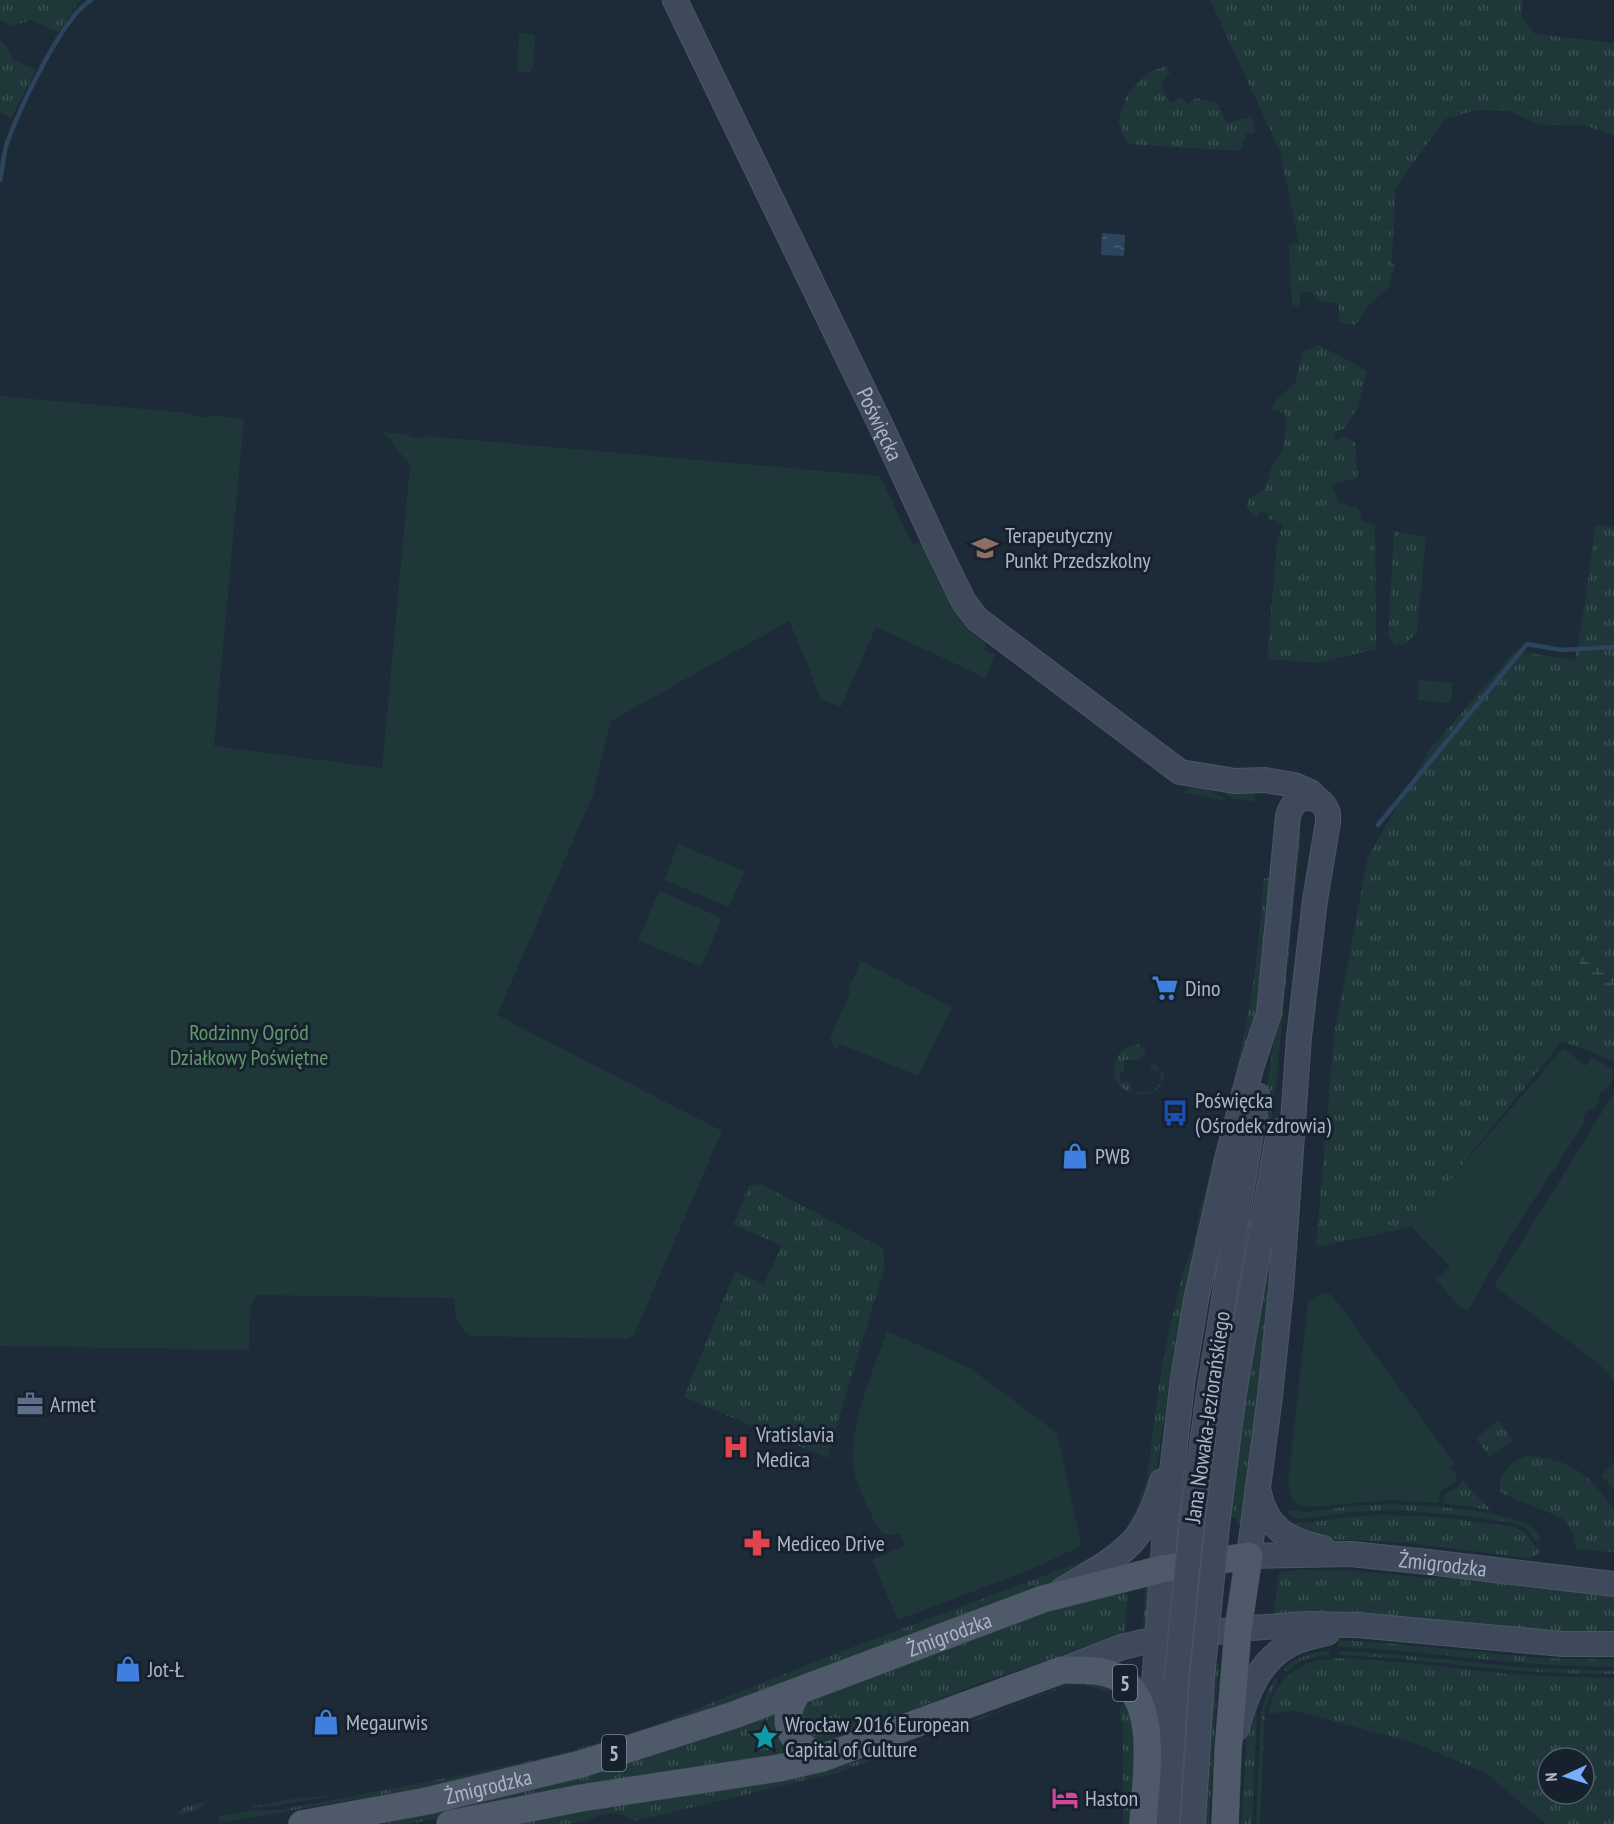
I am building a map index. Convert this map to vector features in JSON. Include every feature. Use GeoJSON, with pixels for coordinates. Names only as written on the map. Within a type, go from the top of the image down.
{"type":"FeatureCollection","features":[{"type":"Feature","properties":{"kind":"main road","name":"Żmigrodzka"},"geometry":{"type":"LineString","coordinates":[[302,1824],[427,1801],[581,1764],[684,1732],[798,1692],[1050,1597],[1162,1569],[1249,1556]]}},
{"type":"Feature","properties":{"kind":"main road"},"geometry":{"type":"LineString","coordinates":[[1225,1824],[1228,1751],[1238,1629],[1249,1556]]}},
{"type":"Feature","properties":{"kind":"main road","name":"Żmigrodzka"},"geometry":{"type":"LineString","coordinates":[[450,1824],[581,1798],[768,1770],[822,1758],[1062,1670],[1095,1671],[1118,1678],[1125,1683],[1135,1694],[1142,1707],[1147,1743]]}},
{"type":"Feature","properties":{"kind":"main road"},"geometry":{"type":"LineString","coordinates":[[798,1692],[789,1709],[792,1735],[798,1744],[822,1758]]}},
{"type":"Feature","properties":{"kind":"main road","name":"5"},"geometry":{"type":"LineString","coordinates":[[1143,1824],[1147,1743]]}},
{"type":"Feature","properties":{"kind":"street","name":"Poświęcka"},"geometry":{"type":"LineString","coordinates":[[675,0],[964,602],[977,619],[1179,772],[1235,781]]}},
{"type":"Feature","properties":{"kind":"street"},"geometry":{"type":"LineString","coordinates":[[1235,781],[1265,780],[1294,784],[1310,792],[1322,803],[1327,810],[1328,822],[1315,900],[1299,1037],[1281,1290],[1249,1556]]}},
{"type":"Feature","properties":{"kind":"street"},"geometry":{"type":"LineString","coordinates":[[1235,781],[1253,787],[1274,801],[1282,810],[1287,827]]}},
{"type":"Feature","properties":{"kind":"street"},"geometry":{"type":"LineString","coordinates":[[1147,1743],[1175,1435],[1196,1300],[1207,1245],[1252,1065],[1269,1013],[1290,810],[1296,802],[1307,797],[1317,799],[1322,803]]}},
{"type":"Feature","properties":{"kind":"street","name":"Jana Nowaka-Jeziorańskiego"},"geometry":{"type":"LineString","coordinates":[[1167,1824],[1176,1682],[1192,1521],[1209,1392],[1269,1013]]}},
{"type":"Feature","properties":{"kind":"street","name":"Jana Nowaka-Jeziorańskiego"},"geometry":{"type":"LineString","coordinates":[[1193,1824],[1202,1678],[1218,1517],[1234,1393],[1274,1156],[1299,1037]]}},
{"type":"Feature","properties":{"kind":"street"},"geometry":{"type":"LineString","coordinates":[[1050,1597],[1113,1559],[1134,1539],[1144,1525],[1157,1498],[1175,1435]]}},
{"type":"Feature","properties":{"kind":"street"},"geometry":{"type":"LineString","coordinates":[[1257,1488],[1262,1509],[1280,1531],[1305,1544],[1351,1554]]}},
{"type":"Feature","properties":{"kind":"street","name":"Żmigrodzka"},"geometry":{"type":"LineString","coordinates":[[1249,1556],[1351,1554],[1614,1584]]}},
{"type":"Feature","properties":{"kind":"street","name":"Żmigrodzka"},"geometry":{"type":"LineString","coordinates":[[1062,1670],[1122,1647],[1158,1640],[1238,1629],[1307,1624],[1357,1625],[1563,1644],[1614,1644]]}},
{"type":"Feature","properties":{"kind":"street"},"geometry":{"type":"LineString","coordinates":[[1228,1751],[1247,1693],[1275,1654],[1299,1640],[1357,1625]]}},
{"type":"Feature","properties":{"kind":"green space"},"geometry":{"type":"Polygon","coordinates":[[[0,0],[82,0],[59,32],[30,20],[13,26],[0,20],[0,0]]]}},
{"type":"Feature","properties":{"kind":"green space"},"geometry":{"type":"Polygon","coordinates":[[[1210,0],[1523,0],[1521,17],[1535,34],[1614,43],[1614,136],[1584,125],[1540,125],[1509,111],[1476,110],[1445,119],[1395,189],[1392,263],[1395,265],[1388,288],[1369,305],[1355,325],[1339,322],[1339,304],[1317,300],[1311,292],[1301,293],[1299,306],[1292,305],[1289,245],[1299,243],[1280,151],[1210,0]]]}},
{"type":"Feature","properties":{"kind":"green space"},"geometry":{"type":"Polygon","coordinates":[[[522,33],[533,34],[535,37],[533,69],[530,72],[517,70],[519,36],[522,33]]]}},
{"type":"Feature","properties":{"kind":"green space"},"geometry":{"type":"Polygon","coordinates":[[[0,41],[5,44],[13,60],[36,70],[11,118],[0,112],[0,41]]]}},
{"type":"Feature","properties":{"kind":"green space"},"geometry":{"type":"Polygon","coordinates":[[[1167,66],[1170,73],[1161,84],[1170,103],[1180,97],[1188,104],[1196,98],[1217,102],[1227,123],[1251,117],[1256,133],[1246,134],[1240,151],[1128,144],[1125,141],[1118,121],[1128,93],[1149,72],[1167,66]]]}},
{"type":"Feature","properties":{"kind":"green space"},"geometry":{"type":"Polygon","coordinates":[[[1319,345],[1367,371],[1358,407],[1345,428],[1334,433],[1335,441],[1343,436],[1355,443],[1358,478],[1332,484],[1338,502],[1358,508],[1362,521],[1375,525],[1376,649],[1318,663],[1267,659],[1277,541],[1283,524],[1268,519],[1268,513],[1259,512],[1257,518],[1246,508],[1249,498],[1264,491],[1272,466],[1284,447],[1285,413],[1272,410],[1274,402],[1295,383],[1303,351],[1319,345]]]}},
{"type":"Feature","properties":{"kind":"green space","name":"Rodzinny Ogród Działkowy Poświętne"},"geometry":{"type":"Polygon","coordinates":[[[0,396],[189,413],[200,417],[210,415],[244,419],[214,746],[382,768],[410,465],[383,432],[418,438],[427,436],[880,476],[913,545],[921,542],[959,617],[972,631],[987,641],[983,650],[995,654],[986,678],[876,627],[841,707],[820,699],[789,621],[611,721],[593,795],[497,1015],[722,1131],[634,1335],[628,1339],[471,1336],[461,1328],[456,1315],[454,1298],[257,1295],[250,1306],[249,1350],[0,1346],[0,396]]]}},
{"type":"Feature","properties":{"kind":"green space"},"geometry":{"type":"Polygon","coordinates":[[[1595,525],[1614,527],[1614,1061],[1562,1041],[1412,1227],[1316,1247],[1334,1035],[1368,857],[1431,748],[1515,651],[1575,660],[1595,525]]]}},
{"type":"Feature","properties":{"kind":"green space"},"geometry":{"type":"Polygon","coordinates":[[[1394,531],[1426,537],[1417,633],[1406,643],[1395,646],[1388,636],[1394,531]]]}},
{"type":"Feature","properties":{"kind":"green space"},"geometry":{"type":"Polygon","coordinates":[[[1419,680],[1453,683],[1451,703],[1417,700],[1419,680]]]}},
{"type":"Feature","properties":{"kind":"green space"},"geometry":{"type":"Polygon","coordinates":[[[1199,784],[1228,801],[1183,793],[1199,784]]]}},
{"type":"Feature","properties":{"kind":"green space"},"geometry":{"type":"Polygon","coordinates":[[[1208,784],[1248,791],[1255,794],[1254,802],[1232,798],[1208,784]]]}},
{"type":"Feature","properties":{"kind":"green space"},"geometry":{"type":"Polygon","coordinates":[[[1299,833],[1301,833],[1275,1094],[1209,1515],[1204,1514],[1218,1394],[1281,997],[1299,833]]]}},
{"type":"Feature","properties":{"kind":"green space"},"geometry":{"type":"Polygon","coordinates":[[[678,844],[745,871],[729,907],[664,880],[678,844]]]}},
{"type":"Feature","properties":{"kind":"green space"},"geometry":{"type":"Polygon","coordinates":[[[1264,878],[1270,878],[1273,909],[1253,1041],[1176,1336],[1156,1472],[1136,1528],[1128,1523],[1138,1505],[1147,1479],[1168,1335],[1184,1269],[1195,1241],[1198,1218],[1243,1040],[1256,963],[1264,878]]]}},
{"type":"Feature","properties":{"kind":"green space"},"geometry":{"type":"Polygon","coordinates":[[[659,891],[722,918],[701,967],[638,940],[659,891]]]}},
{"type":"Feature","properties":{"kind":"green space"},"geometry":{"type":"Polygon","coordinates":[[[1582,957],[1614,966],[1614,988],[1578,968],[1582,957]]]}},
{"type":"Feature","properties":{"kind":"green space"},"geometry":{"type":"Polygon","coordinates":[[[861,961],[952,1007],[918,1076],[840,1044],[836,1049],[830,1039],[861,961]]]}},
{"type":"Feature","properties":{"kind":"green space"},"geometry":{"type":"Polygon","coordinates":[[[1139,1044],[1146,1053],[1139,1060],[1124,1060],[1124,1071],[1120,1072],[1120,1082],[1130,1082],[1132,1093],[1116,1081],[1114,1071],[1116,1059],[1128,1047],[1139,1044]]]}},
{"type":"Feature","properties":{"kind":"green space"},"geometry":{"type":"Polygon","coordinates":[[[1563,1048],[1586,1066],[1592,1057],[1614,1070],[1612,1081],[1599,1094],[1599,1101],[1593,1110],[1589,1109],[1583,1117],[1585,1122],[1510,1236],[1468,1311],[1459,1307],[1436,1279],[1450,1267],[1412,1227],[1563,1048]]]}},
{"type":"Feature","properties":{"kind":"green space"},"geometry":{"type":"Polygon","coordinates":[[[1155,1064],[1165,1075],[1161,1083],[1160,1070],[1151,1070],[1151,1066],[1155,1064]]]}},
{"type":"Feature","properties":{"kind":"green space"},"geometry":{"type":"Polygon","coordinates":[[[1152,1091],[1141,1095],[1132,1093],[1152,1091]]]}},
{"type":"Feature","properties":{"kind":"green space"},"geometry":{"type":"Polygon","coordinates":[[[1614,1093],[1614,1380],[1590,1357],[1494,1286],[1614,1093]]]}},
{"type":"Feature","properties":{"kind":"green space"},"geometry":{"type":"Polygon","coordinates":[[[1283,1156],[1249,1525],[1237,1524],[1236,1518],[1227,1518],[1283,1156]]]}},
{"type":"Feature","properties":{"kind":"green space"},"geometry":{"type":"Polygon","coordinates":[[[761,1184],[883,1248],[885,1266],[827,1458],[684,1397],[735,1271],[764,1284],[782,1245],[733,1225],[749,1186],[761,1184]]]}},
{"type":"Feature","properties":{"kind":"green space"},"geometry":{"type":"Polygon","coordinates":[[[1321,1293],[1332,1295],[1454,1463],[1450,1467],[1457,1475],[1455,1483],[1440,1491],[1439,1503],[1391,1500],[1309,1507],[1292,1500],[1288,1483],[1308,1302],[1321,1293]]]}},
{"type":"Feature","properties":{"kind":"green space"},"geometry":{"type":"Polygon","coordinates":[[[887,1331],[970,1368],[1057,1433],[1081,1543],[1075,1549],[1030,1570],[898,1620],[872,1560],[905,1545],[900,1534],[884,1534],[876,1524],[857,1481],[853,1454],[857,1419],[887,1331]]]}},
{"type":"Feature","properties":{"kind":"green space"},"geometry":{"type":"Polygon","coordinates":[[[1499,1421],[1513,1441],[1489,1457],[1476,1438],[1499,1421]]]}},
{"type":"Feature","properties":{"kind":"green space"},"geometry":{"type":"Polygon","coordinates":[[[1526,1456],[1547,1458],[1562,1463],[1581,1473],[1595,1485],[1614,1509],[1614,1552],[1577,1549],[1571,1530],[1562,1518],[1503,1494],[1500,1484],[1503,1473],[1515,1461],[1526,1456]]]}},
{"type":"Feature","properties":{"kind":"green space"},"geometry":{"type":"Polygon","coordinates":[[[1614,1463],[1614,1490],[1601,1475],[1614,1463]]]}},
{"type":"Feature","properties":{"kind":"green space"},"geometry":{"type":"Polygon","coordinates":[[[1463,1480],[1491,1510],[1444,1503],[1445,1494],[1458,1487],[1463,1480]]]}},
{"type":"Feature","properties":{"kind":"green space"},"geometry":{"type":"Polygon","coordinates":[[[1388,1504],[1447,1508],[1498,1515],[1519,1521],[1534,1529],[1540,1540],[1536,1542],[1528,1530],[1516,1523],[1457,1515],[1398,1510],[1352,1512],[1300,1519],[1287,1513],[1291,1510],[1307,1512],[1388,1504]]]}},
{"type":"Feature","properties":{"kind":"green space"},"geometry":{"type":"Polygon","coordinates":[[[1378,1515],[1428,1516],[1515,1527],[1524,1532],[1541,1552],[1527,1558],[1409,1543],[1308,1538],[1289,1522],[1303,1523],[1378,1515]]]}},
{"type":"Feature","properties":{"kind":"green space"},"geometry":{"type":"Polygon","coordinates":[[[1119,1537],[1126,1540],[1082,1572],[1033,1588],[746,1700],[518,1771],[220,1823],[219,1816],[250,1811],[279,1810],[472,1773],[556,1755],[638,1732],[832,1655],[1078,1563],[1099,1552],[1119,1537]]]}},
{"type":"Feature","properties":{"kind":"green space"},"geometry":{"type":"Polygon","coordinates":[[[1357,1571],[1431,1578],[1491,1578],[1614,1593],[1614,1635],[1273,1617],[1279,1572],[1357,1571]]]}},
{"type":"Feature","properties":{"kind":"green space"},"geometry":{"type":"Polygon","coordinates":[[[1128,1586],[1125,1633],[972,1686],[831,1742],[821,1744],[802,1734],[802,1706],[807,1701],[1047,1610],[1128,1586]]]}},
{"type":"Feature","properties":{"kind":"green space"},"geometry":{"type":"Polygon","coordinates":[[[1145,1587],[1150,1587],[1151,1626],[1143,1629],[1145,1587]]]}},
{"type":"Feature","properties":{"kind":"green space"},"geometry":{"type":"Polygon","coordinates":[[[1338,1640],[1542,1658],[1614,1660],[1614,1667],[1521,1663],[1395,1650],[1338,1647],[1338,1640]]]}},
{"type":"Feature","properties":{"kind":"green space"},"geometry":{"type":"Polygon","coordinates":[[[1330,1651],[1329,1655],[1302,1660],[1287,1671],[1282,1670],[1304,1656],[1330,1651]]]}},
{"type":"Feature","properties":{"kind":"green space"},"geometry":{"type":"Polygon","coordinates":[[[1340,1651],[1518,1667],[1614,1671],[1614,1674],[1515,1670],[1340,1655],[1340,1651]]]}},
{"type":"Feature","properties":{"kind":"green space"},"geometry":{"type":"Polygon","coordinates":[[[1341,1658],[1517,1675],[1614,1678],[1614,1824],[1546,1824],[1486,1773],[1414,1743],[1293,1710],[1268,1714],[1277,1689],[1284,1679],[1303,1665],[1341,1658]]]}},
{"type":"Feature","properties":{"kind":"green space"},"geometry":{"type":"Polygon","coordinates":[[[1219,1663],[1209,1824],[1206,1824],[1216,1664],[1219,1663]]]}},
{"type":"Feature","properties":{"kind":"green space"},"geometry":{"type":"Polygon","coordinates":[[[1273,1675],[1264,1689],[1257,1709],[1252,1824],[1241,1824],[1251,1701],[1273,1675]]]}},
{"type":"Feature","properties":{"kind":"green space"},"geometry":{"type":"Polygon","coordinates":[[[1276,1678],[1277,1682],[1265,1709],[1260,1824],[1256,1824],[1261,1712],[1268,1690],[1276,1678]]]}},
{"type":"Feature","properties":{"kind":"green space"},"geometry":{"type":"Polygon","coordinates":[[[1085,1680],[1115,1689],[1109,1692],[1083,1684],[1069,1685],[841,1772],[635,1821],[625,1816],[608,1814],[567,1824],[496,1824],[838,1767],[904,1747],[1063,1686],[1085,1680]]]}},
{"type":"Feature","properties":{"kind":"green space"},"geometry":{"type":"Polygon","coordinates":[[[1184,1683],[1193,1684],[1184,1824],[1176,1824],[1184,1683]]]}},
{"type":"Feature","properties":{"kind":"green space"},"geometry":{"type":"Polygon","coordinates":[[[1127,1700],[1137,1721],[1133,1824],[1123,1824],[1123,1726],[1119,1708],[1127,1700]]]}},
{"type":"Feature","properties":{"kind":"green space"},"geometry":{"type":"Polygon","coordinates":[[[781,1709],[795,1753],[574,1791],[410,1824],[384,1824],[781,1709]]]}},
{"type":"Feature","properties":{"kind":"green space"},"geometry":{"type":"Polygon","coordinates":[[[332,1796],[272,1806],[249,1807],[304,1797],[332,1796]]]}},
{"type":"Feature","properties":{"kind":"green space"},"geometry":{"type":"Polygon","coordinates":[[[204,1802],[204,1805],[196,1811],[176,1815],[185,1807],[204,1802]]]}},
{"type":"Feature","properties":{"kind":"water"},"geometry":{"type":"Polygon","coordinates":[[[1102,233],[1125,235],[1124,256],[1101,255],[1102,233]]]}},
{"type":"Feature","properties":{"kind":"waterway"},"geometry":{"type":"LineString","coordinates":[[0,180],[7,143],[31,88],[67,25],[91,0]]}},
{"type":"Feature","properties":{"kind":"waterway"},"geometry":{"type":"LineString","coordinates":[[1378,825],[1527,644],[1562,650],[1614,647]]}},
{"type":"Feature","properties":{"kind":"place","name":"Terapeutyczny Punkt Przedszkolny"},"geometry":{"type":"Point","coordinates":[985,548]}},
{"type":"Feature","properties":{"kind":"place","name":"Dino"},"geometry":{"type":"Point","coordinates":[1165,988]}},
{"type":"Feature","properties":{"kind":"place","name":"Poświęcka (Ośrodek zdrowia)"},"geometry":{"type":"Point","coordinates":[1175,1113]}},
{"type":"Feature","properties":{"kind":"place","name":"PWB"},"geometry":{"type":"Point","coordinates":[1075,1156]}},
{"type":"Feature","properties":{"kind":"place","name":"Armet"},"geometry":{"type":"Point","coordinates":[30,1404]}},
{"type":"Feature","properties":{"kind":"place","name":"Vratislavia Medica"},"geometry":{"type":"Point","coordinates":[736,1447]}},
{"type":"Feature","properties":{"kind":"place","name":"Mediceo Drive"},"geometry":{"type":"Point","coordinates":[757,1543]}},
{"type":"Feature","properties":{"kind":"place","name":"Jot-Ł"},"geometry":{"type":"Point","coordinates":[128,1669]}},
{"type":"Feature","properties":{"kind":"place","name":"Megaurwis"},"geometry":{"type":"Point","coordinates":[326,1722]}},
{"type":"Feature","properties":{"kind":"place","name":"Wrocław 2016 European Capital of Culture"},"geometry":{"type":"Point","coordinates":[765,1737]}},
{"type":"Feature","properties":{"kind":"place","name":"Haston"},"geometry":{"type":"Point","coordinates":[1065,1798]}}]}
